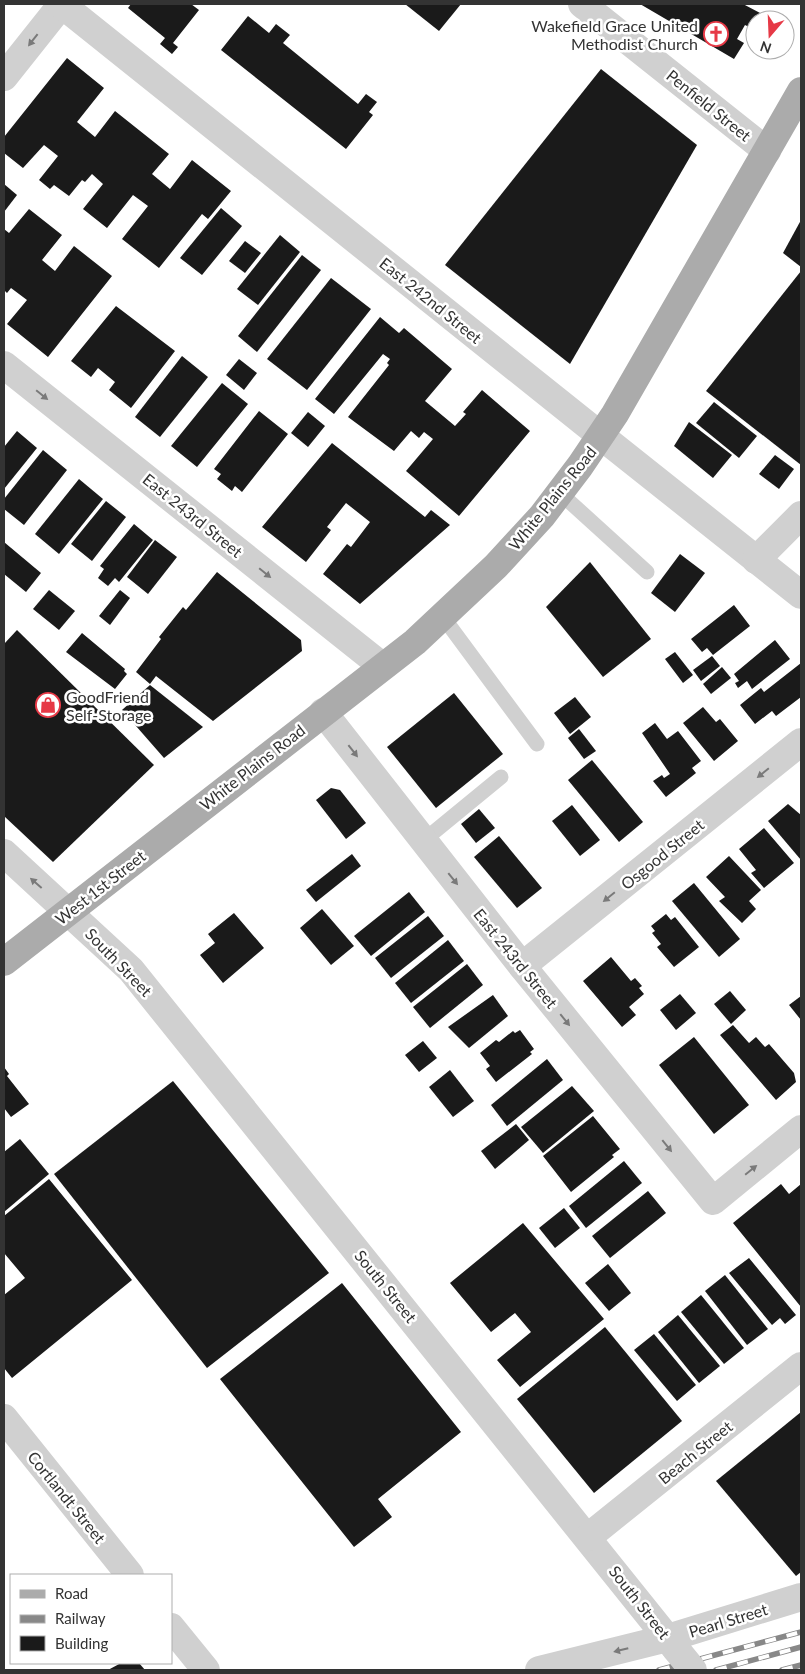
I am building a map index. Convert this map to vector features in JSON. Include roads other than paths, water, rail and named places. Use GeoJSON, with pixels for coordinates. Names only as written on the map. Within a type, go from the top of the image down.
{"type":"FeatureCollection","features":[{"type":"Feature","properties":{"kind":"main road","name":"White Plains Road"},"geometry":{"type":"LineString","coordinates":[[195,812],[443,617],[508,553],[560,493],[601,436],[801,91]]}},
{"type":"Feature","properties":{"kind":"main road","name":"West 1st Street"},"geometry":{"type":"LineString","coordinates":[[4,962],[195,812]]}},
{"type":"Feature","properties":{"kind":"street"},"geometry":{"type":"LineString","coordinates":[[4,76],[61,4]]}},
{"type":"Feature","properties":{"kind":"street","name":"East 242nd Street"},"geometry":{"type":"LineString","coordinates":[[61,4],[801,596]]}},
{"type":"Feature","properties":{"kind":"street","name":"Penfield Street"},"geometry":{"type":"LineString","coordinates":[[582,4],[767,151]]}},
{"type":"Feature","properties":{"kind":"street","name":"East 243rd Street"},"geometry":{"type":"LineString","coordinates":[[4,365],[382,666]]}},
{"type":"Feature","properties":{"kind":"street"},"geometry":{"type":"LineString","coordinates":[[756,560],[801,516]]}},
{"type":"Feature","properties":{"kind":"street","name":"East 243rd Street"},"geometry":{"type":"LineString","coordinates":[[323,712],[522,966],[713,1201],[801,1129]]}},
{"type":"Feature","properties":{"kind":"street","name":"Osgood Street"},"geometry":{"type":"LineString","coordinates":[[522,966],[801,742]]}},
{"type":"Feature","properties":{"kind":"street","name":"South Street"},"geometry":{"type":"LineString","coordinates":[[4,853],[132,970],[693,1670]]}},
{"type":"Feature","properties":{"kind":"street","name":"Beach Street"},"geometry":{"type":"LineString","coordinates":[[588,1537],[801,1366]]}},
{"type":"Feature","properties":{"kind":"street","name":"Cortlandt Street"},"geometry":{"type":"LineString","coordinates":[[4,1418],[129,1574]]}},
{"type":"Feature","properties":{"kind":"street","name":"Pearl Street"},"geometry":{"type":"LineString","coordinates":[[539,1670],[672,1644],[801,1597]]}},
{"type":"Feature","properties":{"kind":"street"},"geometry":{"type":"LineString","coordinates":[[172,1627],[206,1670]]}},
{"type":"Feature","properties":{"kind":"lane"},"geometry":{"type":"LineString","coordinates":[[560,493],[647,572]]}},
{"type":"Feature","properties":{"kind":"lane"},"geometry":{"type":"LineString","coordinates":[[443,617],[537,744]]}},
{"type":"Feature","properties":{"kind":"lane"},"geometry":{"type":"LineString","coordinates":[[423,841],[501,777]]}},
{"type":"Feature","properties":{"kind":"railway"},"geometry":{"type":"LineString","coordinates":[[659,1670],[801,1632]]}},
{"type":"Feature","properties":{"kind":"railway"},"geometry":{"type":"LineString","coordinates":[[716,1670],[801,1647]]}},
{"type":"Feature","properties":{"kind":"railway"},"geometry":{"type":"LineString","coordinates":[[782,1670],[801,1665]]}},
{"type":"Feature","properties":{"kind":"place","name":"Wakefield Grace United Methodist Church"},"geometry":{"type":"Point","coordinates":[716,34]}},
{"type":"Feature","properties":{"kind":"place","name":"GoodFriend Self-Storage"},"geometry":{"type":"Point","coordinates":[48,705]}}]}
